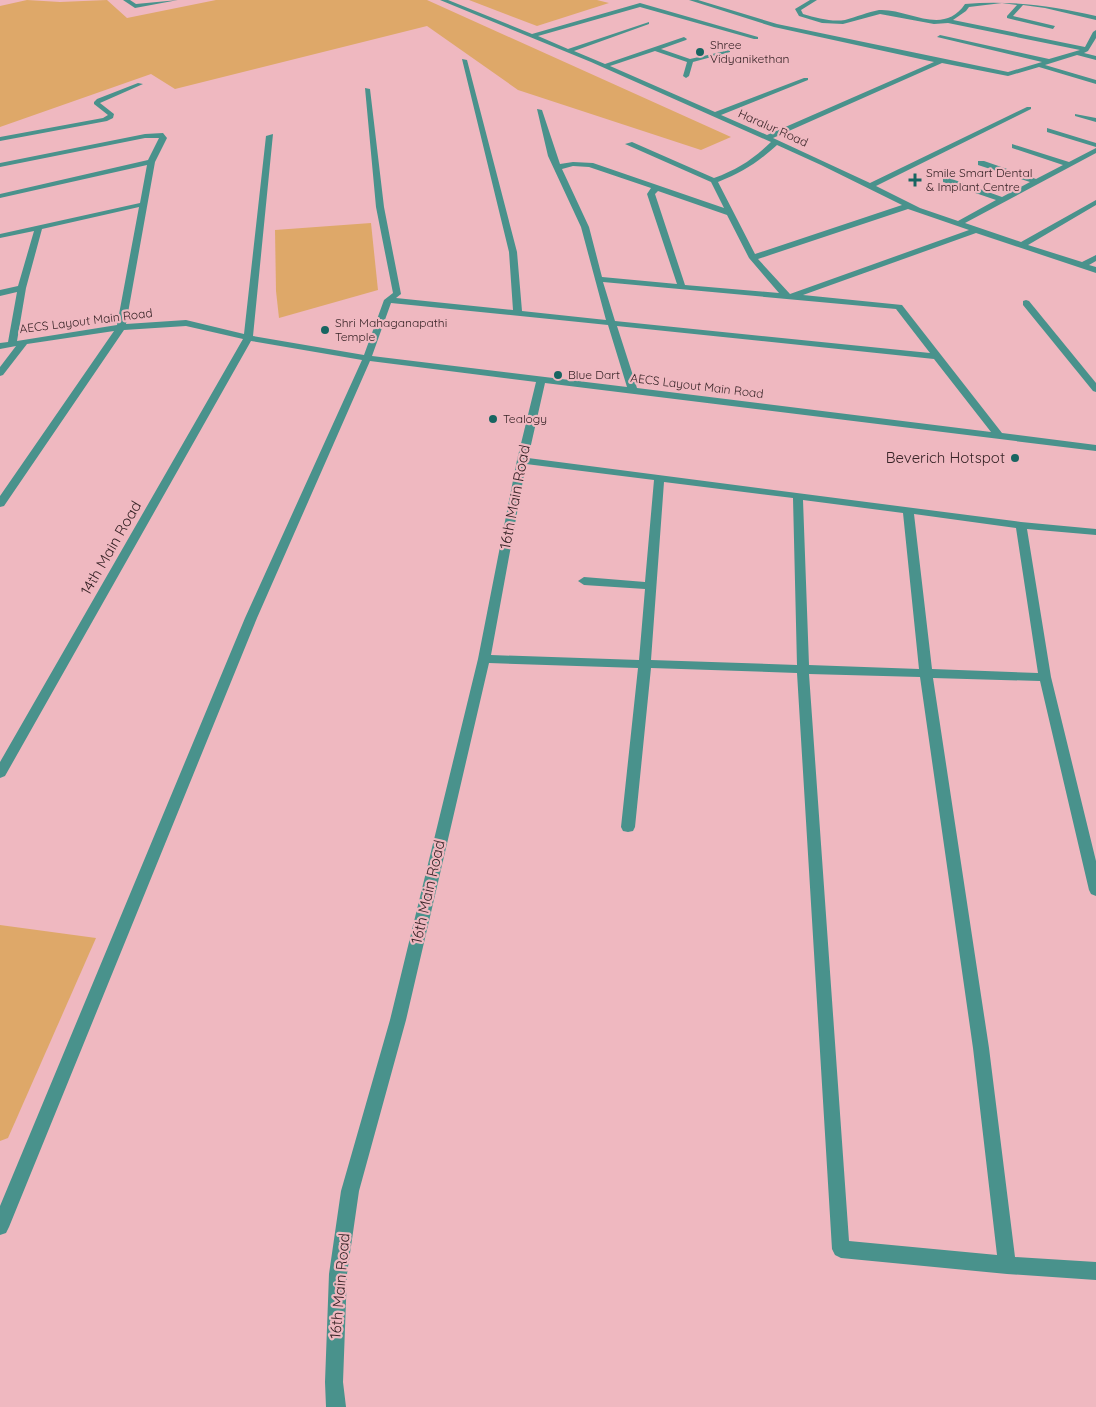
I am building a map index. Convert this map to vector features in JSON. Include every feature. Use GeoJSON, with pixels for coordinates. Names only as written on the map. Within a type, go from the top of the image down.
{"type":"FeatureCollection","features":[{"type":"Feature","properties":{"kind":"street"},"geometry":{"type":"LineString","coordinates":[[126,0],[135,6],[175,0]]}},
{"type":"Feature","properties":{"kind":"street","name":"Haralur Road"},"geometry":{"type":"LineString","coordinates":[[443,0],[605,66],[776,142],[908,206],[1096,270]]}},
{"type":"Feature","properties":{"kind":"street"},"geometry":{"type":"LineString","coordinates":[[692,0],[762,23],[1008,74],[1086,50],[1096,32]]}},
{"type":"Feature","properties":{"kind":"street"},"geometry":{"type":"LineString","coordinates":[[796,0],[806,4]]}},
{"type":"Feature","properties":{"kind":"street"},"geometry":{"type":"LineString","coordinates":[[814,0],[801,6],[798,12],[810,18],[843,22],[880,12],[934,22],[948,21],[1086,50]]}},
{"type":"Feature","properties":{"kind":"street"},"geometry":{"type":"LineString","coordinates":[[948,21],[964,10],[967,5],[1001,0],[1045,6],[1096,18]]}},
{"type":"Feature","properties":{"kind":"street"},"geometry":{"type":"LineString","coordinates":[[1045,6],[1060,0]]}},
{"type":"Feature","properties":{"kind":"street"},"geometry":{"type":"LineString","coordinates":[[1021,4],[1009,18],[1053,27]]}},
{"type":"Feature","properties":{"kind":"street"},"geometry":{"type":"LineString","coordinates":[[532,36],[640,5],[756,38]]}},
{"type":"Feature","properties":{"kind":"street"},"geometry":{"type":"LineString","coordinates":[[792,30],[810,18]]}},
{"type":"Feature","properties":{"kind":"street"},"geometry":{"type":"LineString","coordinates":[[568,51],[647,23]]}},
{"type":"Feature","properties":{"kind":"street"},"geometry":{"type":"LineString","coordinates":[[940,37],[1050,62]]}},
{"type":"Feature","properties":{"kind":"street"},"geometry":{"type":"LineString","coordinates":[[605,66],[684,39]]}},
{"type":"Feature","properties":{"kind":"street"},"geometry":{"type":"LineString","coordinates":[[655,49],[690,61],[728,50]]}},
{"type":"Feature","properties":{"kind":"street"},"geometry":{"type":"LineString","coordinates":[[1052,50],[1096,58]]}},
{"type":"Feature","properties":{"kind":"street"},"geometry":{"type":"LineString","coordinates":[[464,60],[513,252],[518,314]]}},
{"type":"Feature","properties":{"kind":"street"},"geometry":{"type":"LineString","coordinates":[[686,76],[690,61]]}},
{"type":"Feature","properties":{"kind":"street"},"geometry":{"type":"LineString","coordinates":[[767,138],[941,61]]}},
{"type":"Feature","properties":{"kind":"street"},"geometry":{"type":"LineString","coordinates":[[1040,65],[1096,82]]}},
{"type":"Feature","properties":{"kind":"street"},"geometry":{"type":"LineString","coordinates":[[715,115],[806,79]]}},
{"type":"Feature","properties":{"kind":"street"},"geometry":{"type":"LineString","coordinates":[[0,139],[105,120],[111,117],[111,114],[96,103],[99,100],[140,84]]}},
{"type":"Feature","properties":{"kind":"street"},"geometry":{"type":"LineString","coordinates":[[0,1227],[251,618],[367,358],[388,300],[397,294],[380,207],[367,89]]}},
{"type":"Feature","properties":{"kind":"street"},"geometry":{"type":"LineString","coordinates":[[870,186],[1029,108]]}},
{"type":"Feature","properties":{"kind":"street"},"geometry":{"type":"LineString","coordinates":[[539,110],[558,167],[586,227],[598,279],[633,391]]}},
{"type":"Feature","properties":{"kind":"street"},"geometry":{"type":"LineString","coordinates":[[1077,115],[1096,120]]}},
{"type":"Feature","properties":{"kind":"street"},"geometry":{"type":"LineString","coordinates":[[1050,130],[1096,145]]}},
{"type":"Feature","properties":{"kind":"street"},"geometry":{"type":"LineString","coordinates":[[0,165],[145,136],[160,135],[163,138],[152,162],[121,327],[0,504]]}},
{"type":"Feature","properties":{"kind":"street"},"geometry":{"type":"LineString","coordinates":[[248,338],[270,136]]}},
{"type":"Feature","properties":{"kind":"street"},"geometry":{"type":"LineString","coordinates":[[714,181],[739,171],[754,162],[776,142]]}},
{"type":"Feature","properties":{"kind":"street"},"geometry":{"type":"LineString","coordinates":[[629,144],[714,181],[753,258],[788,298]]}},
{"type":"Feature","properties":{"kind":"street"},"geometry":{"type":"LineString","coordinates":[[1015,146],[1069,164]]}},
{"type":"Feature","properties":{"kind":"street"},"geometry":{"type":"LineString","coordinates":[[958,224],[1096,150]]}},
{"type":"Feature","properties":{"kind":"street"},"geometry":{"type":"LineString","coordinates":[[0,196],[152,162]]}},
{"type":"Feature","properties":{"kind":"street"},"geometry":{"type":"LineString","coordinates":[[558,167],[580,163],[590,165],[730,213]]}},
{"type":"Feature","properties":{"kind":"street"},"geometry":{"type":"LineString","coordinates":[[981,163],[1037,182]]}},
{"type":"Feature","properties":{"kind":"street"},"geometry":{"type":"LineString","coordinates":[[946,180],[1002,200]]}},
{"type":"Feature","properties":{"kind":"street"},"geometry":{"type":"LineString","coordinates":[[657,188],[652,191],[652,194],[682,287]]}},
{"type":"Feature","properties":{"kind":"street"},"geometry":{"type":"LineString","coordinates":[[1022,246],[1096,202]]}},
{"type":"Feature","properties":{"kind":"street"},"geometry":{"type":"LineString","coordinates":[[0,236],[144,204]]}},
{"type":"Feature","properties":{"kind":"street"},"geometry":{"type":"LineString","coordinates":[[753,258],[908,206]]}},
{"type":"Feature","properties":{"kind":"street"},"geometry":{"type":"LineString","coordinates":[[12,343],[22,288],[39,227]]}},
{"type":"Feature","properties":{"kind":"street"},"geometry":{"type":"LineString","coordinates":[[788,298],[976,230]]}},
{"type":"Feature","properties":{"kind":"street"},"geometry":{"type":"LineString","coordinates":[[1082,266],[1096,257]]}},
{"type":"Feature","properties":{"kind":"street"},"geometry":{"type":"LineString","coordinates":[[598,279],[899,307],[935,356],[999,436]]}},
{"type":"Feature","properties":{"kind":"street"},"geometry":{"type":"LineString","coordinates":[[0,293],[22,288]]}},
{"type":"Feature","properties":{"kind":"street"},"geometry":{"type":"LineString","coordinates":[[388,300],[935,356]]}},
{"type":"Feature","properties":{"kind":"street"},"geometry":{"type":"LineString","coordinates":[[1026,302],[1096,389]]}},
{"type":"Feature","properties":{"kind":"street","name":"AECS Layout Main Road"},"geometry":{"type":"LineString","coordinates":[[0,346],[121,327],[186,323],[248,338],[367,358],[1096,448]]}},
{"type":"Feature","properties":{"kind":"street","name":"14th Main Road"},"geometry":{"type":"LineString","coordinates":[[0,772],[248,338]]}},
{"type":"Feature","properties":{"kind":"street"},"geometry":{"type":"LineString","coordinates":[[0,373],[26,341]]}},
{"type":"Feature","properties":{"kind":"street","name":"16th Main Road"},"geometry":{"type":"LineString","coordinates":[[336,1407],[334,1382],[338,1274],[350,1191],[398,1020],[484,659],[522,460],[541,379]]}},
{"type":"Feature","properties":{"kind":"street"},"geometry":{"type":"LineString","coordinates":[[522,460],[1021,525],[1096,532]]}},
{"type":"Feature","properties":{"kind":"street"},"geometry":{"type":"LineString","coordinates":[[628,827],[645,664],[659,478]]}},
{"type":"Feature","properties":{"kind":"street"},"geometry":{"type":"LineString","coordinates":[[798,496],[803,669],[841,1249],[1007,1265],[1096,1271]]}},
{"type":"Feature","properties":{"kind":"street"},"geometry":{"type":"LineString","coordinates":[[908,510],[926,673],[982,1048],[1007,1265]]}},
{"type":"Feature","properties":{"kind":"street"},"geometry":{"type":"LineString","coordinates":[[1021,525],[1045,677],[1096,890]]}},
{"type":"Feature","properties":{"kind":"street"},"geometry":{"type":"LineString","coordinates":[[584,581],[651,586]]}},
{"type":"Feature","properties":{"kind":"street"},"geometry":{"type":"LineString","coordinates":[[484,659],[1045,677]]}},
{"type":"Feature","properties":{"kind":"shaded area"},"geometry":{"type":"Polygon","coordinates":[[[27,0],[60,2],[107,0],[127,18],[216,0],[427,0],[731,137],[701,150],[518,90],[427,26],[175,89],[151,74],[0,127],[0,6],[27,0]]]}},
{"type":"Feature","properties":{"kind":"shaded area"},"geometry":{"type":"Polygon","coordinates":[[[469,0],[597,0],[609,3],[537,26],[469,0]]]}},
{"type":"Feature","properties":{"kind":"shaded area"},"geometry":{"type":"Polygon","coordinates":[[[371,223],[378,290],[279,318],[276,291],[275,230],[371,223]]]}},
{"type":"Feature","properties":{"kind":"shaded area"},"geometry":{"type":"Polygon","coordinates":[[[0,925],[96,938],[8,1138],[0,1141],[0,925]]]}},
{"type":"Feature","properties":{"kind":"place","name":"Shree Vidyanikethan"},"geometry":{"type":"Point","coordinates":[700,52]}},
{"type":"Feature","properties":{"kind":"place","name":"Smile Smart Dental & Implant Centre"},"geometry":{"type":"Point","coordinates":[915,180]}},
{"type":"Feature","properties":{"kind":"place","name":"Shri Mahaganapathi Temple"},"geometry":{"type":"Point","coordinates":[325,330]}},
{"type":"Feature","properties":{"kind":"place","name":"Blue Dart"},"geometry":{"type":"Point","coordinates":[558,375]}},
{"type":"Feature","properties":{"kind":"place","name":"Tealogy"},"geometry":{"type":"Point","coordinates":[493,419]}},
{"type":"Feature","properties":{"kind":"place","name":"Beverich Hotspot"},"geometry":{"type":"Point","coordinates":[1015,458]}}]}
